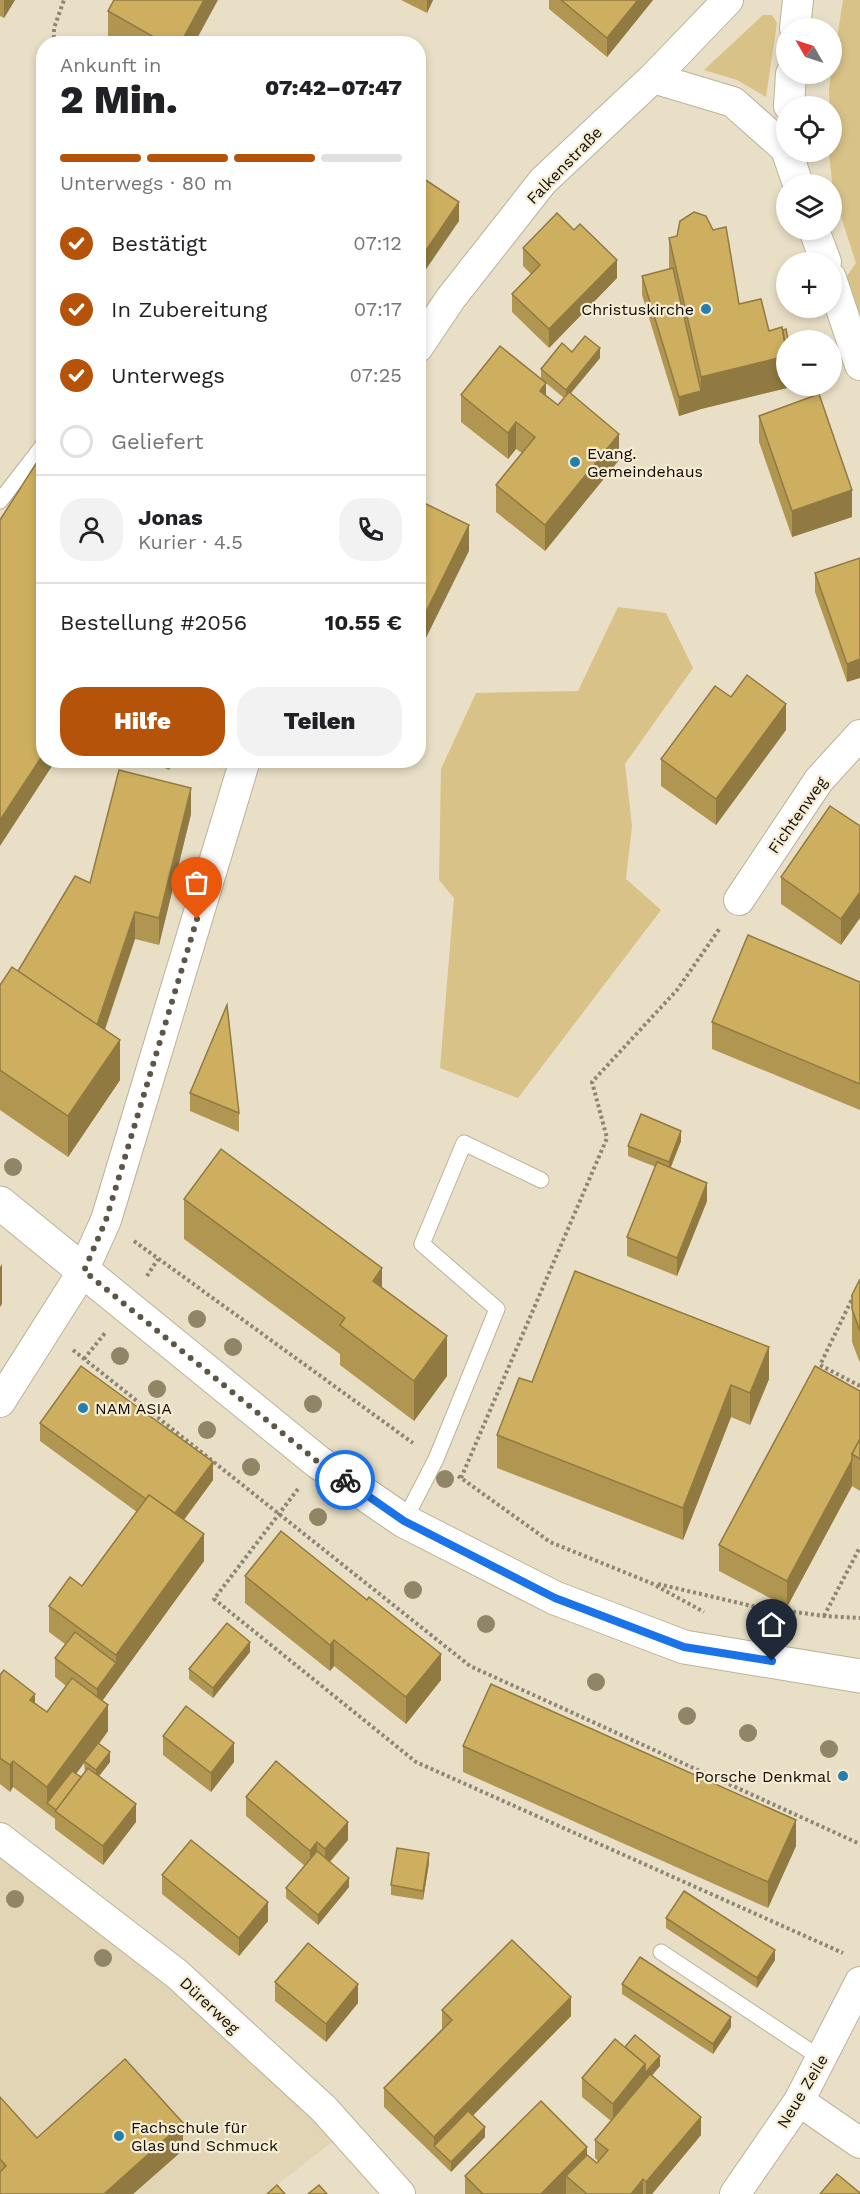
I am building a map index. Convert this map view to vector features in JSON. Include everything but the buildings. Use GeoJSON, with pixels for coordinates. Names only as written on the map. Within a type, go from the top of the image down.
{"type":"FeatureCollection","features":[{"type":"Feature","properties":{"kind":"street","name":"Falkenstraße"},"geometry":{"type":"LineString","coordinates":[[426,335],[451,298],[543,181],[653,78],[728,0]]}},
{"type":"Feature","properties":{"kind":"street"},"geometry":{"type":"LineString","coordinates":[[796,18],[798,0]]}},
{"type":"Feature","properties":{"kind":"street"},"geometry":{"type":"LineString","coordinates":[[653,78],[733,102],[776,141]]}},
{"type":"Feature","properties":{"kind":"street"},"geometry":{"type":"LineString","coordinates":[[842,311],[860,364]]}},
{"type":"Feature","properties":{"kind":"street","name":"Fichtenweg"},"geometry":{"type":"LineString","coordinates":[[739,900],[819,780],[860,735]]}},
{"type":"Feature","properties":{"kind":"street"},"geometry":{"type":"LineString","coordinates":[[0,1402],[84,1271],[106,1220],[243,768]]}},
{"type":"Feature","properties":{"kind":"street"},"geometry":{"type":"LineString","coordinates":[[0,1203],[318,1462],[404,1521],[555,1598],[684,1647],[860,1676]]}},
{"type":"Feature","properties":{"kind":"street","name":"Dürerweg"},"geometry":{"type":"LineString","coordinates":[[0,1838],[177,1974],[324,2109],[400,2194]]}},
{"type":"Feature","properties":{"kind":"street","name":"Neue Zeile"},"geometry":{"type":"LineString","coordinates":[[735,2194],[799,2101],[822,2059],[855,1969]]}},
{"type":"Feature","properties":{"kind":"street"},"geometry":{"type":"LineString","coordinates":[[799,2101],[860,2143]]}},
{"type":"Feature","properties":{"kind":"lane"},"geometry":{"type":"LineString","coordinates":[[0,501],[36,454]]}},
{"type":"Feature","properties":{"kind":"lane"},"geometry":{"type":"LineString","coordinates":[[404,1521],[436,1459],[497,1309],[422,1244],[464,1143],[542,1180]]}},
{"type":"Feature","properties":{"kind":"lane"},"geometry":{"type":"LineString","coordinates":[[661,1952],[822,2059]]}},
{"type":"Feature","properties":{"kind":"path"},"geometry":{"type":"LineString","coordinates":[[54,36],[54,27],[64,0]]}},
{"type":"Feature","properties":{"kind":"path"},"geometry":{"type":"LineString","coordinates":[[461,1478],[607,1138],[592,1082],[677,990],[739,900]]}},
{"type":"Feature","properties":{"kind":"path"},"geometry":{"type":"LineString","coordinates":[[106,1220],[550,1542],[651,1583],[707,1613]]}},
{"type":"Feature","properties":{"kind":"path"},"geometry":{"type":"LineString","coordinates":[[855,1293],[820,1365],[860,1386]]}},
{"type":"Feature","properties":{"kind":"path"},"geometry":{"type":"LineString","coordinates":[[46,1330],[470,1666],[860,1844]]}},
{"type":"Feature","properties":{"kind":"path"},"geometry":{"type":"LineString","coordinates":[[318,1462],[214,1599],[417,1762],[855,1969]]}},
{"type":"Feature","properties":{"kind":"path"},"geometry":{"type":"LineString","coordinates":[[824,1616],[860,1547]]}},
{"type":"Feature","properties":{"kind":"path"},"geometry":{"type":"LineString","coordinates":[[651,1583],[752,1606],[824,1616],[860,1618]]}},
{"type":"Feature","properties":{"kind":"shaded area"},"geometry":{"type":"Polygon","coordinates":[[[843,0],[860,0],[860,344],[842,283],[856,263],[842,220],[842,174],[831,174],[830,162],[842,162],[842,96],[829,96],[829,89],[830,84],[842,84],[842,18],[840,18],[843,0]]]}},
{"type":"Feature","properties":{"kind":"shaded area"},"geometry":{"type":"Polygon","coordinates":[[[763,15],[772,15],[776,21],[776,30],[766,97],[737,80],[704,70],[763,15]]]}},
{"type":"Feature","properties":{"kind":"shaded area"},"geometry":{"type":"Polygon","coordinates":[[[618,607],[666,613],[693,668],[625,764],[632,826],[626,879],[661,910],[518,1098],[440,1068],[454,898],[439,880],[441,769],[476,693],[578,691],[618,607]]]}},
{"type":"Feature","properties":{"kind":"shaded area"},"geometry":{"type":"Polygon","coordinates":[[[0,1853],[162,1976],[335,2140],[265,2194],[0,2194],[0,1853]]]}},
{"type":"Feature","properties":{"kind":"way so far"},"geometry":{"type":"LineString","coordinates":[[197,919],[106,1220],[84,1271],[126,1308],[318,1462],[345,1480]]}},
{"type":"Feature","properties":{"kind":"place","name":"Christuskirche"},"geometry":{"type":"Point","coordinates":[706,309]}},
{"type":"Feature","properties":{"kind":"place","name":"Evang. Gemeindehaus"},"geometry":{"type":"Point","coordinates":[575,462]}},
{"type":"Feature","properties":{"kind":"place","name":"NAM ASIA"},"geometry":{"type":"Point","coordinates":[83,1408]}},
{"type":"Feature","properties":{"kind":"place","name":"Porsche Denkmal"},"geometry":{"type":"Point","coordinates":[843,1776]}},
{"type":"Feature","properties":{"kind":"place","name":"Fachschule für Glas und Schmuck"},"geometry":{"type":"Point","coordinates":[119,2136]}},
{"type":"Feature","properties":{"kind":"route"},"geometry":{"type":"LineString","coordinates":[[345,1480],[404,1521],[555,1598],[684,1647],[772,1661]]}}]}
